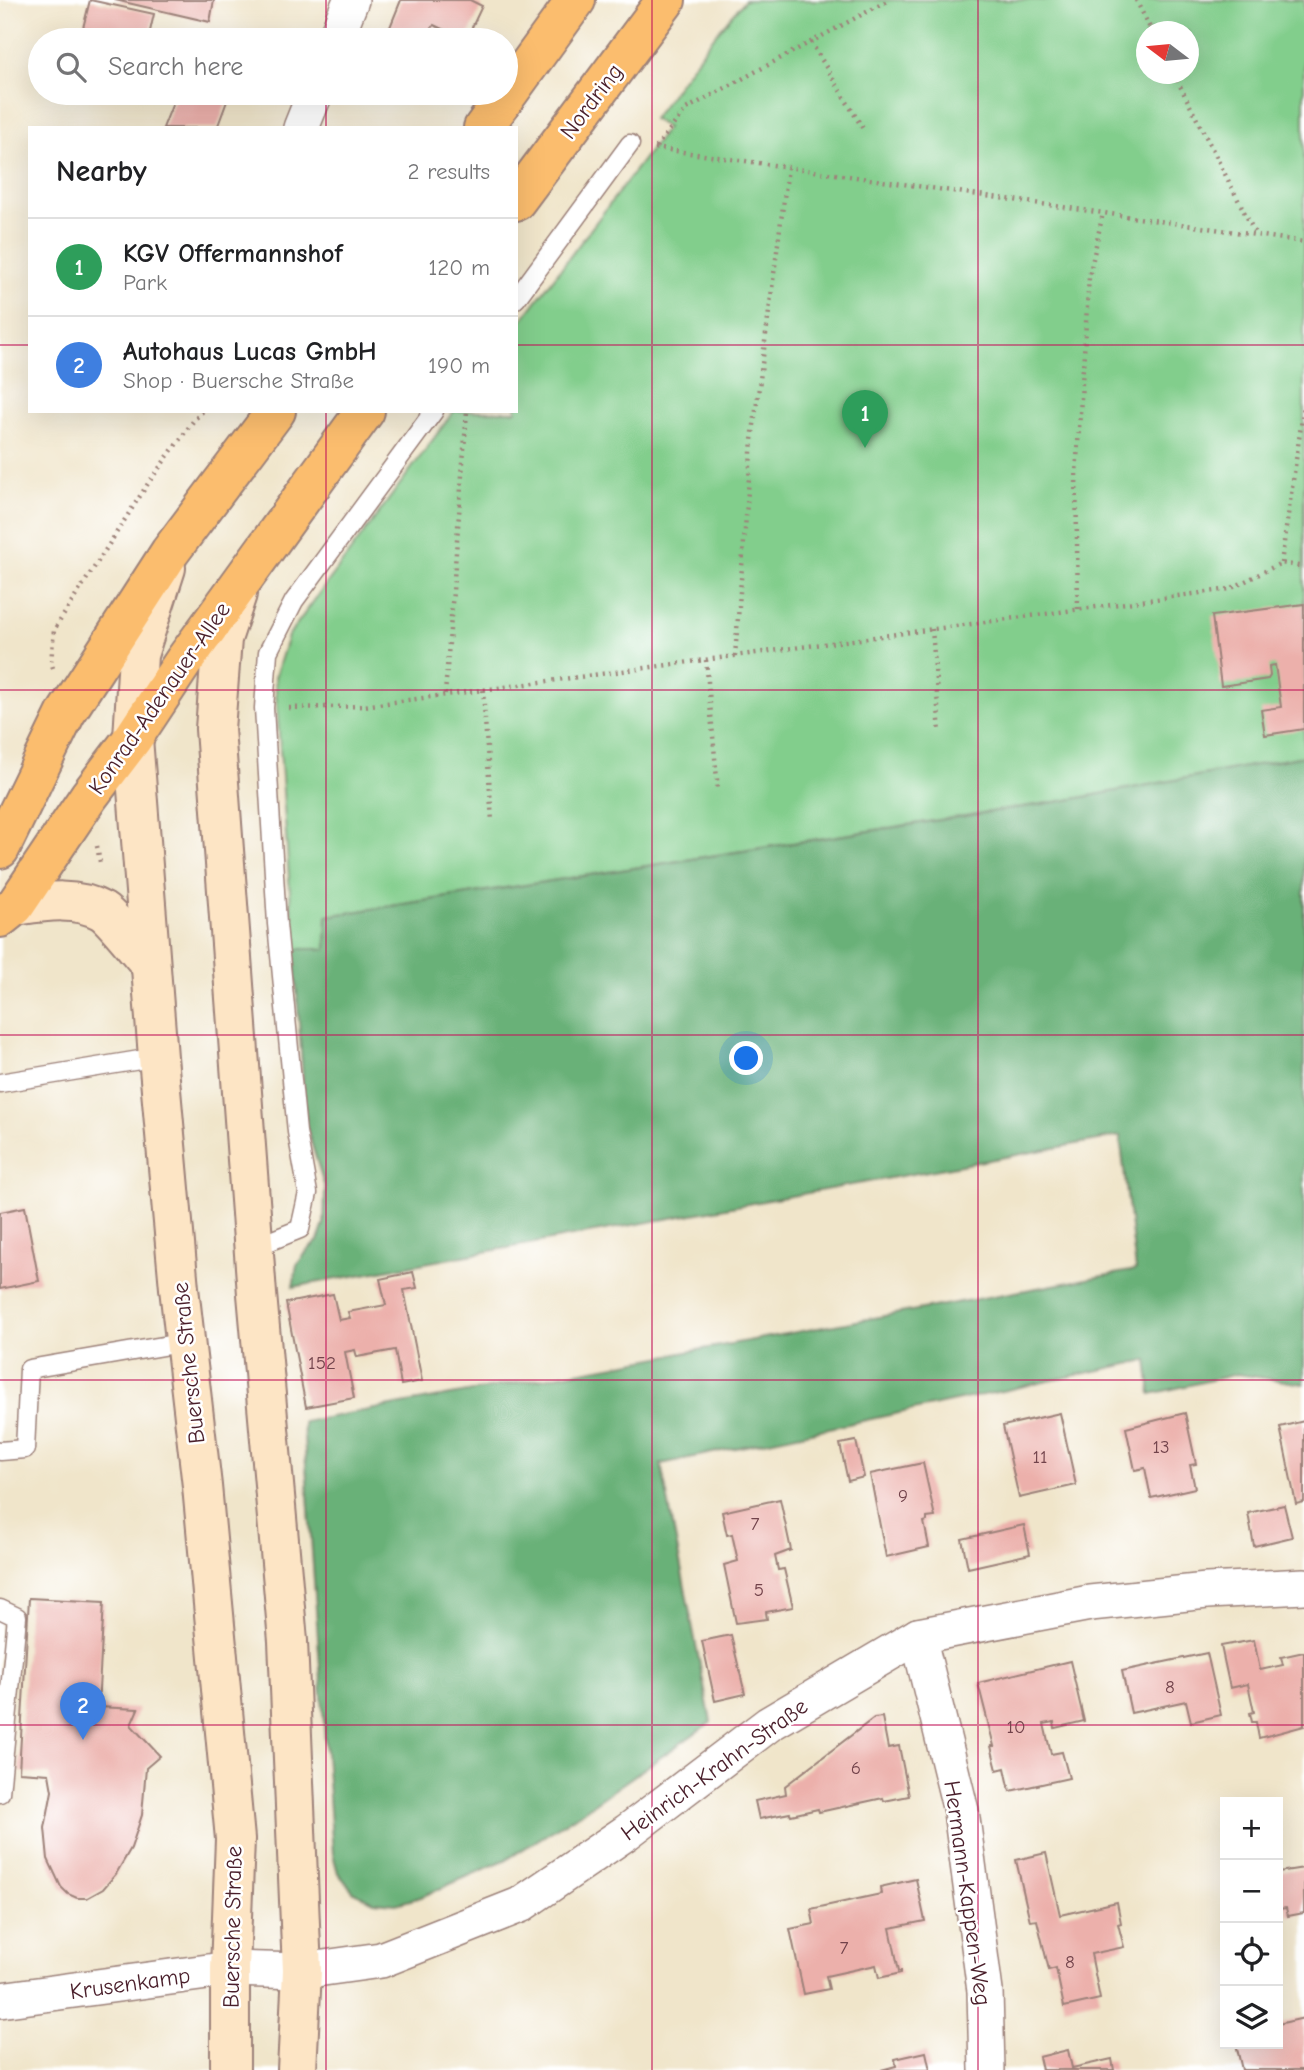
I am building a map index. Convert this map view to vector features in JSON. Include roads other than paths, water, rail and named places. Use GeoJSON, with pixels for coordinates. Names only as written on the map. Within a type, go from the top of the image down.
{"type":"FeatureCollection","features":[{"type":"Feature","properties":{"kind":"main road"},"geometry":{"type":"LineString","coordinates":[[518,80],[576,0]]}},
{"type":"Feature","properties":{"kind":"main road","name":"Nordring"},"geometry":{"type":"LineString","coordinates":[[518,198],[666,0]]}},
{"type":"Feature","properties":{"kind":"main road"},"geometry":{"type":"LineString","coordinates":[[484,126],[500,105]]}},
{"type":"Feature","properties":{"kind":"main road"},"geometry":{"type":"LineString","coordinates":[[0,849],[66,713],[170,552],[275,413]]}},
{"type":"Feature","properties":{"kind":"main road","name":"Konrad-Adenauer-Allee"},"geometry":{"type":"LineString","coordinates":[[7,912],[364,413]]}},
{"type":"Feature","properties":{"kind":"main road","name":"Buersche Straße"},"geometry":{"type":"LineString","coordinates":[[170,552],[138,656],[132,738],[158,1057],[235,1839],[230,1969],[230,2070]]}},
{"type":"Feature","properties":{"kind":"main road"},"geometry":{"type":"LineString","coordinates":[[242,582],[222,639],[215,729],[253,1248],[288,1641],[302,1971],[297,2070]]}},
{"type":"Feature","properties":{"kind":"main road"},"geometry":{"type":"LineString","coordinates":[[66,713],[138,656],[160,652],[184,661],[203,695],[215,729]]}},
{"type":"Feature","properties":{"kind":"main road"},"geometry":{"type":"LineString","coordinates":[[7,912],[59,901],[103,911],[150,964]]}},
{"type":"Feature","properties":{"kind":"street"},"geometry":{"type":"LineString","coordinates":[[340,28],[351,0]]}},
{"type":"Feature","properties":{"kind":"street"},"geometry":{"type":"LineString","coordinates":[[302,126],[310,105]]}},
{"type":"Feature","properties":{"kind":"street","name":"Heinrich-Krahn-Straße"},"geometry":{"type":"LineString","coordinates":[[302,1971],[381,1960],[520,1905],[627,1832],[769,1724],[918,1636],[1090,1603],[1207,1591],[1304,1586]]}},
{"type":"Feature","properties":{"kind":"street","name":"Hermann-Kappen-Weg"},"geometry":{"type":"LineString","coordinates":[[918,1636],[961,1811],[985,1991],[987,2070]]}},
{"type":"Feature","properties":{"kind":"street","name":"Krusenkamp"},"geometry":{"type":"LineString","coordinates":[[0,2000],[230,1969],[302,1971]]}},
{"type":"Feature","properties":{"kind":"lane"},"geometry":{"type":"LineString","coordinates":[[518,296],[630,144]]}},
{"type":"Feature","properties":{"kind":"lane"},"geometry":{"type":"LineString","coordinates":[[253,1248],[300,1229],[308,1193],[297,1132],[277,923],[264,708],[268,652],[294,601],[433,413]]}},
{"type":"Feature","properties":{"kind":"lane"},"geometry":{"type":"LineString","coordinates":[[0,1083],[158,1057]]}},
{"type":"Feature","properties":{"kind":"lane"},"geometry":{"type":"LineString","coordinates":[[0,1451],[25,1449],[29,1369],[186,1342]]}},
{"type":"Feature","properties":{"kind":"lane"},"geometry":{"type":"LineString","coordinates":[[0,1609],[17,1617],[0,1793]]}},
{"type":"Feature","properties":{"kind":"place","name":"KGV Offermannshof"},"geometry":{"type":"Point","coordinates":[865,448]}},
{"type":"Feature","properties":{"kind":"place","name":"Autohaus Lucas GmbH"},"geometry":{"type":"Point","coordinates":[83,1740]}}]}
